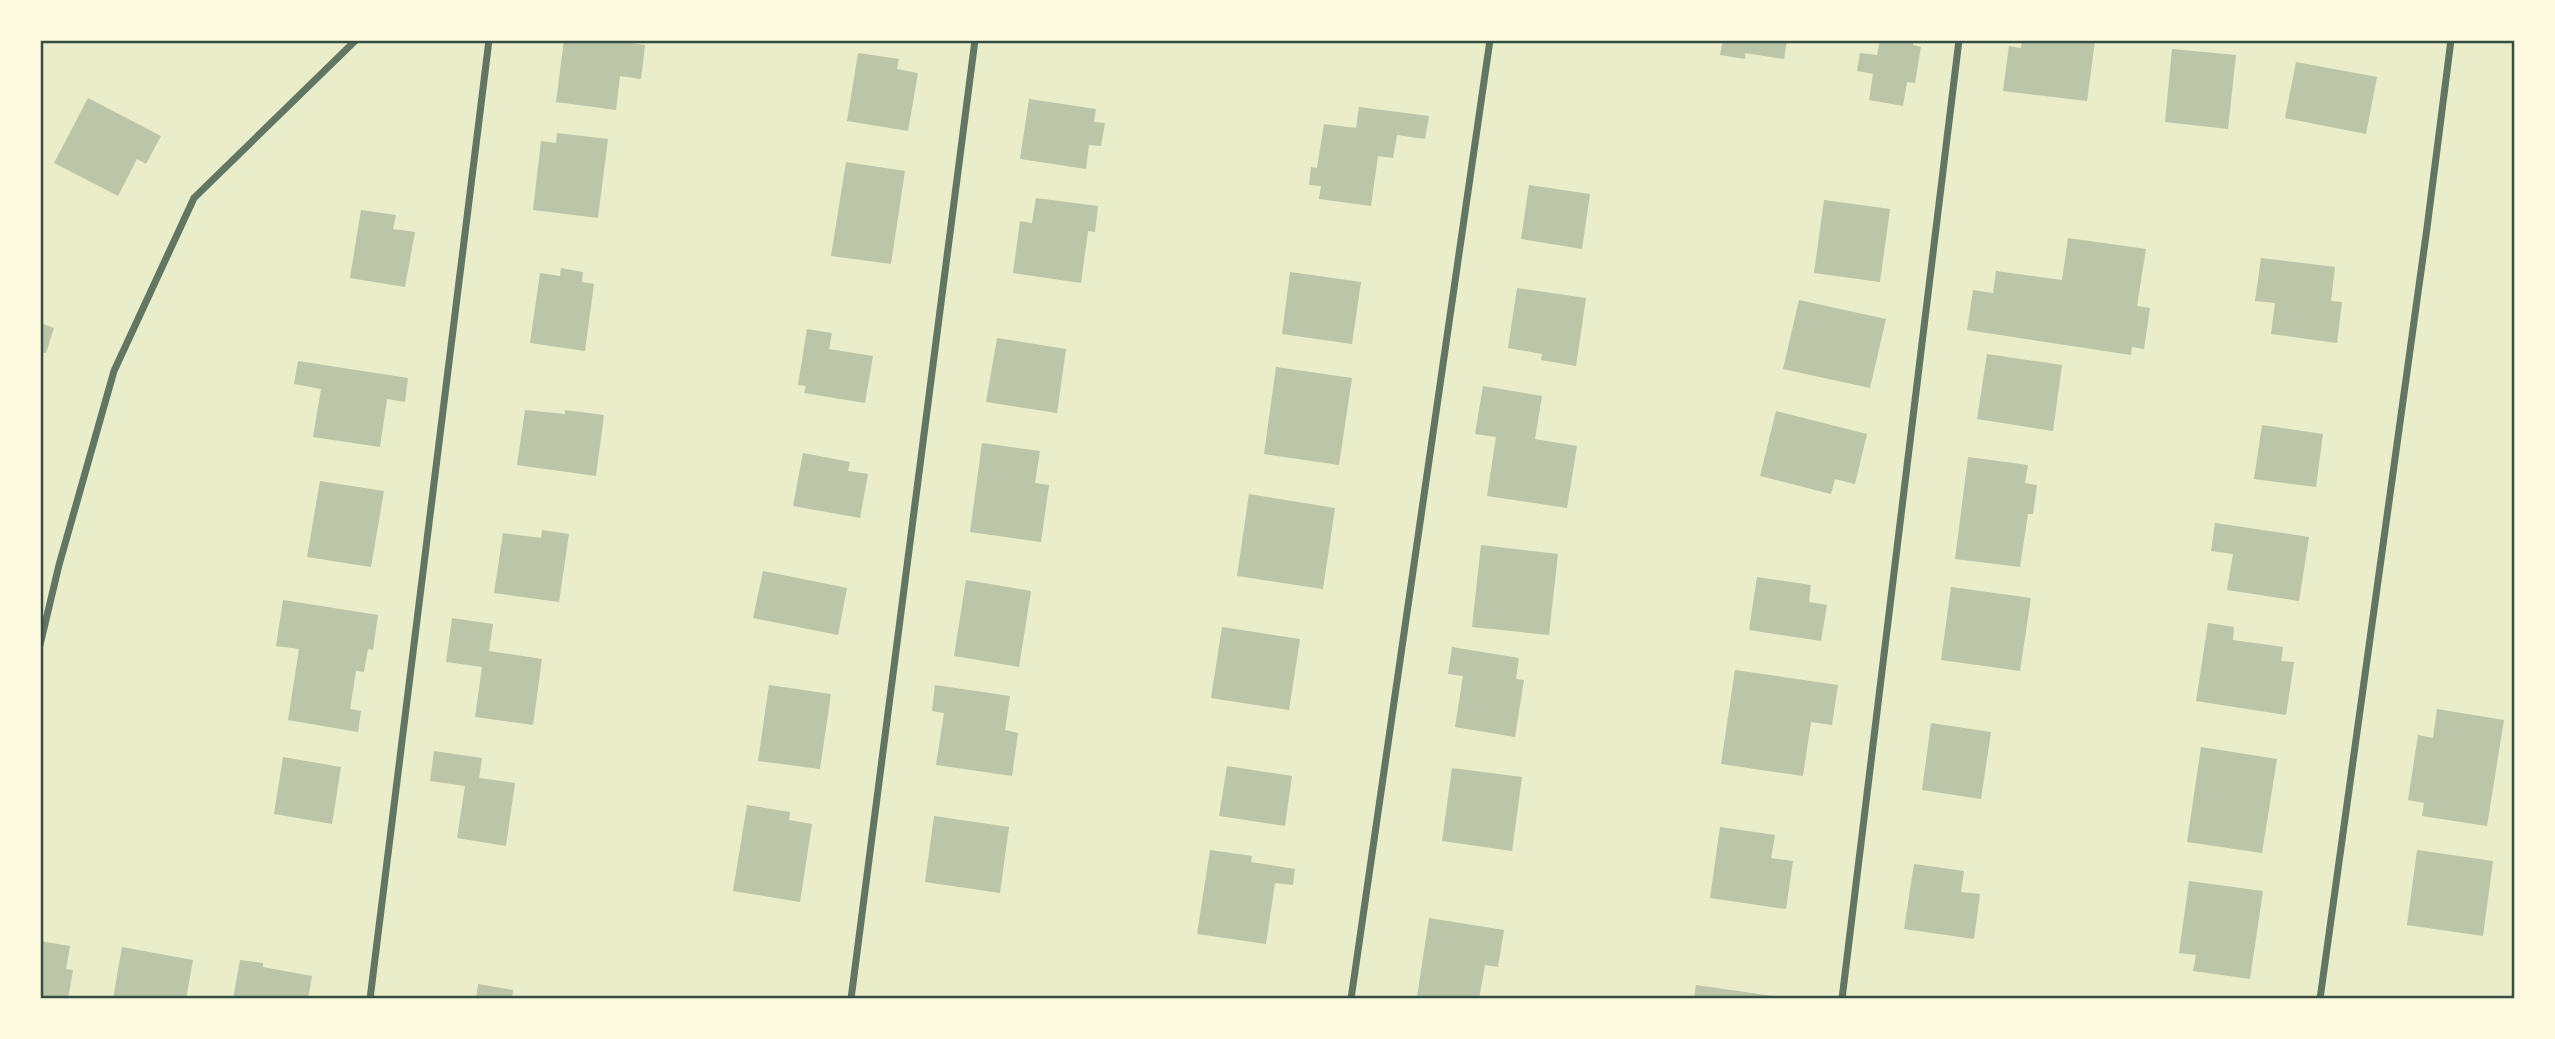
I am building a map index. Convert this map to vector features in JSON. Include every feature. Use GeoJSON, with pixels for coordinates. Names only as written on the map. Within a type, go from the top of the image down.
{"type":"FeatureCollection","features":[{"type":"Feature","properties":{"kind":"street"},"geometry":{"type":"LineString","coordinates":[[40,645],[59,565],[114,371],[194,198],[356,40]]}},
{"type":"Feature","properties":{"kind":"street"},"geometry":{"type":"LineString","coordinates":[[370,999],[489,40]]}},
{"type":"Feature","properties":{"kind":"street"},"geometry":{"type":"LineString","coordinates":[[851,999],[975,40]]}},
{"type":"Feature","properties":{"kind":"street"},"geometry":{"type":"LineString","coordinates":[[1351,999],[1490,40]]}},
{"type":"Feature","properties":{"kind":"street"},"geometry":{"type":"LineString","coordinates":[[1842,999],[1959,40]]}},
{"type":"Feature","properties":{"kind":"street"},"geometry":{"type":"LineString","coordinates":[[2320,999],[2451,40]]}},
{"type":"Feature","properties":{"kind":"building"},"geometry":{"type":"Polygon","coordinates":[[[564,40],[612,40],[645,45],[641,79],[620,76],[616,110],[556,102],[564,40]]]}},
{"type":"Feature","properties":{"kind":"building"},"geometry":{"type":"Polygon","coordinates":[[[1723,40],[1787,40],[1784,59],[1745,53],[1745,59],[1720,55],[1723,40]]]}},
{"type":"Feature","properties":{"kind":"building"},"geometry":{"type":"Polygon","coordinates":[[[1880,40],[1914,40],[1913,45],[1921,47],[1915,83],[1907,82],[1903,106],[1869,100],[1873,74],[1857,71],[1860,53],[1877,55],[1880,40]]]}},
{"type":"Feature","properties":{"kind":"building"},"geometry":{"type":"Polygon","coordinates":[[[2022,40],[2095,41],[2087,101],[2003,91],[2009,46],[2021,48],[2022,40]]]}},
{"type":"Feature","properties":{"kind":"building"},"geometry":{"type":"Polygon","coordinates":[[[2172,49],[2236,55],[2228,129],[2165,122],[2172,49]]]}},
{"type":"Feature","properties":{"kind":"building"},"geometry":{"type":"Polygon","coordinates":[[[858,53],[899,59],[897,69],[918,73],[908,131],[847,121],[858,53]]]}},
{"type":"Feature","properties":{"kind":"building"},"geometry":{"type":"Polygon","coordinates":[[[2296,62],[2377,77],[2366,134],[2285,118],[2296,62]]]}},
{"type":"Feature","properties":{"kind":"building"},"geometry":{"type":"Polygon","coordinates":[[[88,98],[161,136],[146,164],[137,159],[118,196],[54,163],[88,98]]]}},
{"type":"Feature","properties":{"kind":"building"},"geometry":{"type":"Polygon","coordinates":[[[1029,99],[1096,109],[1094,122],[1105,123],[1101,146],[1089,145],[1086,169],[1020,159],[1029,99]]]}},
{"type":"Feature","properties":{"kind":"building"},"geometry":{"type":"Polygon","coordinates":[[[1359,107],[1429,116],[1425,139],[1397,135],[1393,158],[1378,156],[1371,206],[1319,199],[1321,186],[1309,185],[1311,167],[1317,168],[1324,124],[1356,128],[1359,107]]]}},
{"type":"Feature","properties":{"kind":"building"},"geometry":{"type":"Polygon","coordinates":[[[557,133],[608,139],[598,218],[533,210],[541,141],[556,143],[557,133]]]}},
{"type":"Feature","properties":{"kind":"building"},"geometry":{"type":"Polygon","coordinates":[[[846,162],[905,171],[891,264],[831,256],[846,162]]]}},
{"type":"Feature","properties":{"kind":"building"},"geometry":{"type":"Polygon","coordinates":[[[1529,185],[1590,194],[1582,249],[1521,239],[1529,185]]]}},
{"type":"Feature","properties":{"kind":"building"},"geometry":{"type":"Polygon","coordinates":[[[1036,198],[1098,206],[1095,232],[1088,231],[1081,283],[1013,273],[1020,221],[1032,223],[1036,198]]]}},
{"type":"Feature","properties":{"kind":"building"},"geometry":{"type":"Polygon","coordinates":[[[1824,200],[1890,209],[1880,282],[1814,273],[1824,200]]]}},
{"type":"Feature","properties":{"kind":"building"},"geometry":{"type":"Polygon","coordinates":[[[361,210],[396,215],[393,229],[415,232],[405,287],[350,278],[361,210]]]}},
{"type":"Feature","properties":{"kind":"building"},"geometry":{"type":"Polygon","coordinates":[[[2068,238],[2146,249],[2137,306],[2150,308],[2144,349],[2132,347],[2131,355],[1967,330],[1973,290],[1993,293],[1996,271],[2062,280],[2068,238]]]}},
{"type":"Feature","properties":{"kind":"building"},"geometry":{"type":"Polygon","coordinates":[[[2261,258],[2335,267],[2331,301],[2342,302],[2337,343],[2271,334],[2275,303],[2255,301],[2261,258]]]}},
{"type":"Feature","properties":{"kind":"building"},"geometry":{"type":"Polygon","coordinates":[[[561,268],[583,272],[582,282],[594,284],[585,351],[530,343],[540,273],[560,276],[561,268]]]}},
{"type":"Feature","properties":{"kind":"building"},"geometry":{"type":"Polygon","coordinates":[[[1290,272],[1361,282],[1352,344],[1282,334],[1290,272]]]}},
{"type":"Feature","properties":{"kind":"building"},"geometry":{"type":"Polygon","coordinates":[[[1517,288],[1586,298],[1576,366],[1541,360],[1542,354],[1508,348],[1517,288]]]}},
{"type":"Feature","properties":{"kind":"building"},"geometry":{"type":"Polygon","coordinates":[[[1799,300],[1886,319],[1870,388],[1783,369],[1799,300]]]}},
{"type":"Feature","properties":{"kind":"building"},"geometry":{"type":"Polygon","coordinates":[[[40,323],[54,328],[46,353],[40,352],[40,323]]]}},
{"type":"Feature","properties":{"kind":"building"},"geometry":{"type":"Polygon","coordinates":[[[807,329],[832,333],[829,349],[873,356],[865,403],[804,393],[806,386],[798,385],[807,329]]]}},
{"type":"Feature","properties":{"kind":"building"},"geometry":{"type":"Polygon","coordinates":[[[997,338],[1066,349],[1057,413],[986,402],[997,338]]]}},
{"type":"Feature","properties":{"kind":"building"},"geometry":{"type":"Polygon","coordinates":[[[1987,354],[2062,365],[2053,431],[1977,419],[1987,354]]]}},
{"type":"Feature","properties":{"kind":"building"},"geometry":{"type":"Polygon","coordinates":[[[298,361],[408,378],[405,402],[387,399],[380,447],[313,437],[321,389],[294,384],[298,361]]]}},
{"type":"Feature","properties":{"kind":"building"},"geometry":{"type":"Polygon","coordinates":[[[1276,367],[1352,378],[1339,465],[1264,454],[1276,367]]]}},
{"type":"Feature","properties":{"kind":"building"},"geometry":{"type":"Polygon","coordinates":[[[1483,386],[1542,396],[1535,439],[1577,446],[1567,508],[1487,496],[1496,437],[1475,434],[1483,386]]]}},
{"type":"Feature","properties":{"kind":"building"},"geometry":{"type":"Polygon","coordinates":[[[525,410],[565,414],[565,410],[604,415],[596,476],[517,465],[525,410]]]}},
{"type":"Feature","properties":{"kind":"building"},"geometry":{"type":"Polygon","coordinates":[[[1776,411],[1867,434],[1855,484],[1835,479],[1831,494],[1760,476],[1776,411]]]}},
{"type":"Feature","properties":{"kind":"building"},"geometry":{"type":"Polygon","coordinates":[[[2262,425],[2323,434],[2316,487],[2254,479],[2262,425]]]}},
{"type":"Feature","properties":{"kind":"building"},"geometry":{"type":"Polygon","coordinates":[[[982,443],[1040,451],[1035,483],[1049,485],[1041,542],[970,532],[982,443]]]}},
{"type":"Feature","properties":{"kind":"building"},"geometry":{"type":"Polygon","coordinates":[[[803,453],[850,462],[848,471],[868,474],[860,518],[793,506],[803,453]]]}},
{"type":"Feature","properties":{"kind":"building"},"geometry":{"type":"Polygon","coordinates":[[[1968,457],[2028,465],[2025,483],[2037,485],[2033,514],[2028,514],[2020,567],[1955,559],[1968,457]]]}},
{"type":"Feature","properties":{"kind":"building"},"geometry":{"type":"Polygon","coordinates":[[[320,481],[384,491],[371,567],[307,557],[320,481]]]}},
{"type":"Feature","properties":{"kind":"building"},"geometry":{"type":"Polygon","coordinates":[[[1249,494],[1335,508],[1323,589],[1237,576],[1249,494]]]}},
{"type":"Feature","properties":{"kind":"building"},"geometry":{"type":"Polygon","coordinates":[[[2215,523],[2309,537],[2299,601],[2227,590],[2233,554],[2211,551],[2215,523]]]}},
{"type":"Feature","properties":{"kind":"building"},"geometry":{"type":"Polygon","coordinates":[[[542,530],[569,534],[559,602],[494,593],[503,533],[541,538],[542,530]]]}},
{"type":"Feature","properties":{"kind":"building"},"geometry":{"type":"Polygon","coordinates":[[[1481,545],[1558,554],[1549,635],[1472,627],[1481,545]]]}},
{"type":"Feature","properties":{"kind":"building"},"geometry":{"type":"Polygon","coordinates":[[[763,571],[847,588],[838,635],[753,618],[763,571]]]}},
{"type":"Feature","properties":{"kind":"building"},"geometry":{"type":"Polygon","coordinates":[[[1757,577],[1811,585],[1809,602],[1827,605],[1821,641],[1749,630],[1757,577]]]}},
{"type":"Feature","properties":{"kind":"building"},"geometry":{"type":"Polygon","coordinates":[[[966,580],[1031,591],[1019,667],[954,656],[966,580]]]}},
{"type":"Feature","properties":{"kind":"building"},"geometry":{"type":"Polygon","coordinates":[[[1951,587],[2031,598],[2020,671],[1941,660],[1951,587]]]}},
{"type":"Feature","properties":{"kind":"building"},"geometry":{"type":"Polygon","coordinates":[[[283,600],[378,615],[373,650],[368,649],[364,672],[356,671],[350,709],[361,711],[358,732],[288,720],[299,649],[276,646],[283,600]]]}},
{"type":"Feature","properties":{"kind":"building"},"geometry":{"type":"Polygon","coordinates":[[[452,618],[493,624],[489,651],[542,659],[533,725],[475,717],[482,667],[446,662],[452,618]]]}},
{"type":"Feature","properties":{"kind":"building"},"geometry":{"type":"Polygon","coordinates":[[[2208,623],[2234,627],[2233,640],[2283,647],[2281,661],[2294,662],[2286,715],[2196,701],[2208,623]]]}},
{"type":"Feature","properties":{"kind":"building"},"geometry":{"type":"Polygon","coordinates":[[[1222,627],[1300,639],[1289,710],[1211,698],[1222,627]]]}},
{"type":"Feature","properties":{"kind":"building"},"geometry":{"type":"Polygon","coordinates":[[[1452,647],[1519,658],[1516,679],[1524,680],[1515,737],[1455,727],[1463,676],[1448,674],[1452,647]]]}},
{"type":"Feature","properties":{"kind":"building"},"geometry":{"type":"Polygon","coordinates":[[[1735,670],[1838,685],[1832,725],[1811,722],[1803,776],[1721,764],[1735,670]]]}},
{"type":"Feature","properties":{"kind":"building"},"geometry":{"type":"Polygon","coordinates":[[[769,685],[831,694],[820,769],[758,761],[769,685]]]}},
{"type":"Feature","properties":{"kind":"building"},"geometry":{"type":"Polygon","coordinates":[[[935,685],[1010,696],[1005,730],[1018,733],[1012,776],[936,765],[944,713],[932,711],[935,685]]]}},
{"type":"Feature","properties":{"kind":"building"},"geometry":{"type":"Polygon","coordinates":[[[2437,709],[2504,720],[2487,826],[2422,816],[2424,803],[2408,800],[2418,735],[2433,738],[2437,709]]]}},
{"type":"Feature","properties":{"kind":"building"},"geometry":{"type":"Polygon","coordinates":[[[1931,723],[1991,732],[1981,799],[1922,790],[1931,723]]]}},
{"type":"Feature","properties":{"kind":"building"},"geometry":{"type":"Polygon","coordinates":[[[2201,747],[2277,759],[2262,853],[2187,842],[2201,747]]]}},
{"type":"Feature","properties":{"kind":"building"},"geometry":{"type":"Polygon","coordinates":[[[434,751],[482,758],[479,778],[515,783],[506,846],[457,838],[465,786],[430,781],[434,751]]]}},
{"type":"Feature","properties":{"kind":"building"},"geometry":{"type":"Polygon","coordinates":[[[283,757],[341,767],[332,824],[274,814],[283,757]]]}},
{"type":"Feature","properties":{"kind":"building"},"geometry":{"type":"Polygon","coordinates":[[[1227,766],[1292,776],[1285,826],[1219,816],[1227,766]]]}},
{"type":"Feature","properties":{"kind":"building"},"geometry":{"type":"Polygon","coordinates":[[[1452,768],[1522,777],[1512,851],[1442,841],[1452,768]]]}},
{"type":"Feature","properties":{"kind":"building"},"geometry":{"type":"Polygon","coordinates":[[[747,805],[790,812],[789,820],[812,824],[800,902],[733,891],[747,805]]]}},
{"type":"Feature","properties":{"kind":"building"},"geometry":{"type":"Polygon","coordinates":[[[934,816],[1009,827],[1000,893],[925,882],[934,816]]]}},
{"type":"Feature","properties":{"kind":"building"},"geometry":{"type":"Polygon","coordinates":[[[1720,827],[1775,835],[1771,858],[1793,861],[1786,909],[1710,898],[1720,827]]]}},
{"type":"Feature","properties":{"kind":"building"},"geometry":{"type":"Polygon","coordinates":[[[1210,850],[1252,856],[1251,862],[1295,869],[1293,885],[1275,883],[1266,944],[1197,934],[1210,850]]]}},
{"type":"Feature","properties":{"kind":"building"},"geometry":{"type":"Polygon","coordinates":[[[2417,850],[2493,861],[2483,936],[2407,925],[2417,850]]]}},
{"type":"Feature","properties":{"kind":"building"},"geometry":{"type":"Polygon","coordinates":[[[1914,864],[1964,871],[1961,892],[1980,894],[1974,939],[1904,929],[1914,864]]]}},
{"type":"Feature","properties":{"kind":"building"},"geometry":{"type":"Polygon","coordinates":[[[2189,881],[2263,891],[2250,979],[2193,971],[2196,955],[2179,953],[2189,881]]]}},
{"type":"Feature","properties":{"kind":"building"},"geometry":{"type":"Polygon","coordinates":[[[1429,918],[1504,930],[1498,967],[1485,965],[1479,999],[1417,997],[1429,918]]]}},
{"type":"Feature","properties":{"kind":"building"},"geometry":{"type":"Polygon","coordinates":[[[40,941],[70,946],[66,969],[73,970],[68,999],[40,999],[40,941]]]}},
{"type":"Feature","properties":{"kind":"building"},"geometry":{"type":"Polygon","coordinates":[[[122,947],[193,960],[186,999],[113,999],[122,947]]]}},
{"type":"Feature","properties":{"kind":"building"},"geometry":{"type":"Polygon","coordinates":[[[240,960],[312,976],[308,999],[233,999],[240,960]]]}},
{"type":"Feature","properties":{"kind":"building"},"geometry":{"type":"Polygon","coordinates":[[[478,984],[513,990],[512,999],[476,999],[478,984]]]}},
{"type":"Feature","properties":{"kind":"building"},"geometry":{"type":"Polygon","coordinates":[[[1696,985],[1773,996],[1772,999],[1694,999],[1696,985]]]}}]}
